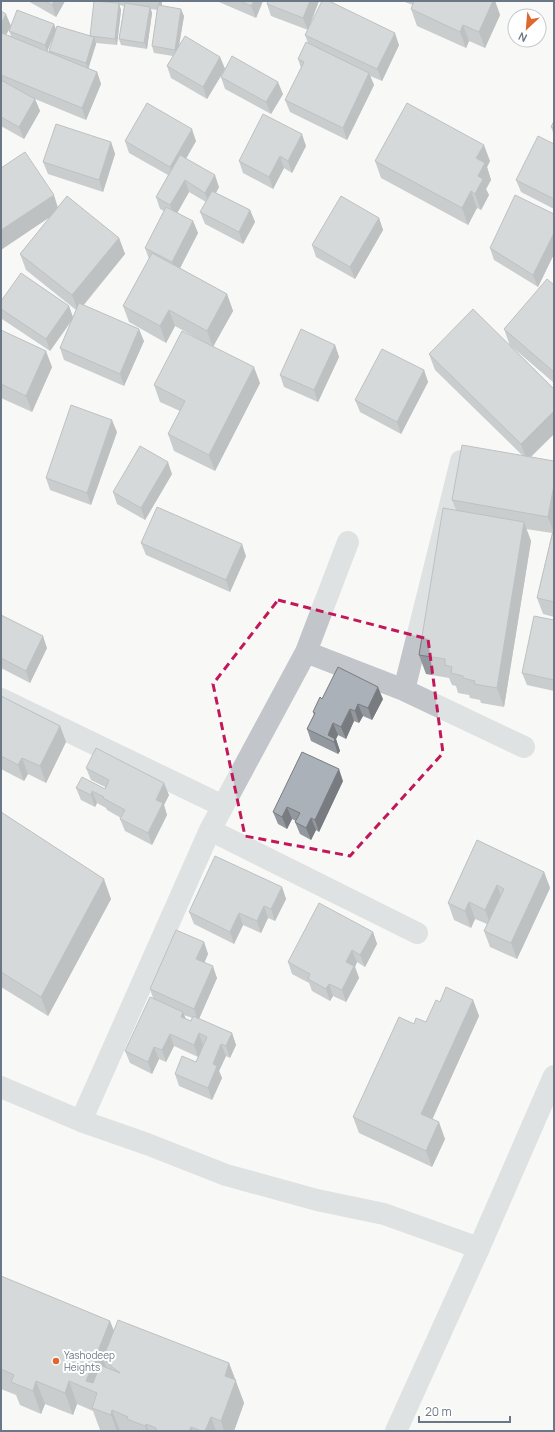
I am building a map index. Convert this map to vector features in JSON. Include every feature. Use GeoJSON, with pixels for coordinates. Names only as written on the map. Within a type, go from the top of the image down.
{"type":"FeatureCollection","features":[{"type":"Feature","properties":{"kind":"street"},"geometry":{"type":"LineString","coordinates":[[404,690],[461,461]]}},
{"type":"Feature","properties":{"kind":"street"},"geometry":{"type":"LineString","coordinates":[[81,1121],[210,830],[306,652],[348,542]]}},
{"type":"Feature","properties":{"kind":"street"},"geometry":{"type":"LineString","coordinates":[[306,652],[404,690],[524,747]]}},
{"type":"Feature","properties":{"kind":"street"},"geometry":{"type":"LineString","coordinates":[[1,699],[223,806]]}},
{"type":"Feature","properties":{"kind":"street"},"geometry":{"type":"LineString","coordinates":[[210,830],[416,933]]}},
{"type":"Feature","properties":{"kind":"street"},"geometry":{"type":"LineString","coordinates":[[396,1431],[479,1248],[554,1076]]}},
{"type":"Feature","properties":{"kind":"street"},"geometry":{"type":"LineString","coordinates":[[1,1087],[81,1121],[147,1144],[226,1175],[317,1200],[384,1214],[479,1248]]}},
{"type":"Feature","properties":{"kind":"highlighted area"},"geometry":{"type":"Polygon","coordinates":[[[278,600],[428,639],[443,753],[350,856],[245,836],[213,684],[278,600]]]}},
{"type":"Feature","properties":{"kind":"building"},"geometry":{"type":"Polygon","coordinates":[[[45,1],[54,1],[52,5],[45,1]]]}},
{"type":"Feature","properties":{"kind":"building"},"geometry":{"type":"Polygon","coordinates":[[[94,1],[119,3],[115,39],[90,36],[94,1]]]}},
{"type":"Feature","properties":{"kind":"building"},"geometry":{"type":"Polygon","coordinates":[[[240,1],[254,1],[251,6],[240,1]]]}},
{"type":"Feature","properties":{"kind":"building"},"geometry":{"type":"Polygon","coordinates":[[[268,1],[310,1],[303,18],[267,4],[268,1]]]}},
{"type":"Feature","properties":{"kind":"building"},"geometry":{"type":"Polygon","coordinates":[[[322,1],[329,1],[395,33],[377,69],[305,35],[322,1]]]}},
{"type":"Feature","properties":{"kind":"building"},"geometry":{"type":"Polygon","coordinates":[[[414,1],[493,1],[479,32],[463,25],[460,32],[411,9],[414,1]]]}},
{"type":"Feature","properties":{"kind":"building"},"geometry":{"type":"Polygon","coordinates":[[[125,3],[150,7],[144,43],[119,39],[125,3]]]}},
{"type":"Feature","properties":{"kind":"building"},"geometry":{"type":"Polygon","coordinates":[[[158,5],[181,9],[175,50],[152,46],[158,5]]]}},
{"type":"Feature","properties":{"kind":"building"},"geometry":{"type":"Polygon","coordinates":[[[17,10],[54,24],[45,45],[9,31],[17,10]]]}},
{"type":"Feature","properties":{"kind":"building"},"geometry":{"type":"Polygon","coordinates":[[[1,11],[6,14],[1,24],[1,11]]]}},
{"type":"Feature","properties":{"kind":"building"},"geometry":{"type":"Polygon","coordinates":[[[57,26],[94,37],[86,63],[49,51],[57,26]]]}},
{"type":"Feature","properties":{"kind":"building"},"geometry":{"type":"Polygon","coordinates":[[[2,33],[97,72],[82,108],[1,75],[2,33]]]}},
{"type":"Feature","properties":{"kind":"building"},"geometry":{"type":"Polygon","coordinates":[[[185,36],[220,57],[203,87],[167,66],[185,36]]]}},
{"type":"Feature","properties":{"kind":"building"},"geometry":{"type":"Polygon","coordinates":[[[306,42],[369,73],[343,128],[285,100],[304,62],[298,59],[306,42]]]}},
{"type":"Feature","properties":{"kind":"building"},"geometry":{"type":"Polygon","coordinates":[[[232,56],[278,82],[266,102],[221,77],[232,56]]]}},
{"type":"Feature","properties":{"kind":"building"},"geometry":{"type":"Polygon","coordinates":[[[1,80],[35,99],[19,127],[1,117],[1,80]]]}},
{"type":"Feature","properties":{"kind":"building"},"geometry":{"type":"Polygon","coordinates":[[[147,103],[192,129],[170,167],[125,141],[147,103]]]}},
{"type":"Feature","properties":{"kind":"building"},"geometry":{"type":"Polygon","coordinates":[[[407,103],[484,145],[476,158],[485,163],[478,176],[483,179],[475,194],[471,191],[462,208],[375,161],[407,103]]]}},
{"type":"Feature","properties":{"kind":"building"},"geometry":{"type":"Polygon","coordinates":[[[263,114],[302,134],[288,161],[280,156],[269,177],[239,161],[263,114]]]}},
{"type":"Feature","properties":{"kind":"building"},"geometry":{"type":"Polygon","coordinates":[[[554,121],[554,128],[551,127],[554,121]]]}},
{"type":"Feature","properties":{"kind":"building"},"geometry":{"type":"Polygon","coordinates":[[[56,124],[111,142],[99,180],[43,162],[56,124]]]}},
{"type":"Feature","properties":{"kind":"building"},"geometry":{"type":"Polygon","coordinates":[[[538,136],[554,144],[554,199],[516,180],[538,136]]]}},
{"type":"Feature","properties":{"kind":"building"},"geometry":{"type":"Polygon","coordinates":[[[25,152],[54,195],[1,230],[1,168],[25,152]]]}},
{"type":"Feature","properties":{"kind":"building"},"geometry":{"type":"Polygon","coordinates":[[[180,155],[215,175],[205,193],[185,180],[170,205],[156,197],[180,155]]]}},
{"type":"Feature","properties":{"kind":"building"},"geometry":{"type":"Polygon","coordinates":[[[212,191],[250,210],[239,232],[200,212],[212,191]]]}},
{"type":"Feature","properties":{"kind":"building"},"geometry":{"type":"Polygon","coordinates":[[[515,195],[554,214],[554,233],[533,275],[490,248],[515,195]]]}},
{"type":"Feature","properties":{"kind":"building"},"geometry":{"type":"Polygon","coordinates":[[[67,196],[119,238],[72,295],[20,254],[67,196]]]}},
{"type":"Feature","properties":{"kind":"building"},"geometry":{"type":"Polygon","coordinates":[[[341,196],[379,218],[350,267],[312,245],[341,196]]]}},
{"type":"Feature","properties":{"kind":"building"},"geometry":{"type":"Polygon","coordinates":[[[166,207],[193,221],[172,262],[145,248],[166,207]]]}},
{"type":"Feature","properties":{"kind":"building"},"geometry":{"type":"Polygon","coordinates":[[[152,253],[227,294],[207,331],[169,310],[160,326],[123,306],[152,253]]]}},
{"type":"Feature","properties":{"kind":"building"},"geometry":{"type":"Polygon","coordinates":[[[21,273],[69,306],[46,339],[1,309],[1,301],[21,273]]]}},
{"type":"Feature","properties":{"kind":"building"},"geometry":{"type":"Polygon","coordinates":[[[547,279],[554,285],[554,372],[504,329],[547,279]]]}},
{"type":"Feature","properties":{"kind":"building"},"geometry":{"type":"Polygon","coordinates":[[[79,303],[139,329],[120,374],[60,348],[79,303]]]}},
{"type":"Feature","properties":{"kind":"building"},"geometry":{"type":"Polygon","coordinates":[[[473,309],[554,389],[554,411],[521,444],[429,354],[473,309]]]}},
{"type":"Feature","properties":{"kind":"building"},"geometry":{"type":"Polygon","coordinates":[[[301,329],[335,345],[314,390],[280,375],[301,329]]]}},
{"type":"Feature","properties":{"kind":"building"},"geometry":{"type":"Polygon","coordinates":[[[1,330],[46,351],[26,396],[1,384],[1,330]]]}},
{"type":"Feature","properties":{"kind":"building"},"geometry":{"type":"Polygon","coordinates":[[[182,331],[254,367],[209,455],[168,434],[185,401],[154,385],[182,331]]]}},
{"type":"Feature","properties":{"kind":"building"},"geometry":{"type":"Polygon","coordinates":[[[382,349],[424,370],[397,422],[355,400],[382,349]]]}},
{"type":"Feature","properties":{"kind":"building"},"geometry":{"type":"Polygon","coordinates":[[[71,405],[112,420],[87,493],[46,478],[71,405]]]}},
{"type":"Feature","properties":{"kind":"building"},"geometry":{"type":"Polygon","coordinates":[[[462,445],[554,461],[554,485],[548,517],[452,500],[462,445]]]}},
{"type":"Feature","properties":{"kind":"building"},"geometry":{"type":"Polygon","coordinates":[[[140,446],[168,462],[141,508],[113,492],[140,446]]]}},
{"type":"Feature","properties":{"kind":"building"},"geometry":{"type":"Polygon","coordinates":[[[157,507],[242,544],[226,580],[141,543],[157,507]]]}},
{"type":"Feature","properties":{"kind":"building"},"geometry":{"type":"Polygon","coordinates":[[[443,508],[524,522],[497,688],[474,684],[475,681],[451,673],[452,667],[445,665],[445,659],[419,655],[443,508]]]}},
{"type":"Feature","properties":{"kind":"building"},"geometry":{"type":"Polygon","coordinates":[[[554,527],[554,602],[537,598],[554,527]]]}},
{"type":"Feature","properties":{"kind":"building"},"geometry":{"type":"Polygon","coordinates":[[[1,615],[43,636],[26,671],[1,658],[1,615]]]}},
{"type":"Feature","properties":{"kind":"building"},"geometry":{"type":"Polygon","coordinates":[[[534,616],[554,620],[554,680],[522,673],[534,616]]]}},
{"type":"Feature","properties":{"kind":"building"},"geometry":{"type":"Polygon","coordinates":[[[338,667],[378,687],[368,708],[358,704],[355,711],[350,709],[341,727],[333,723],[328,735],[335,739],[334,742],[307,729],[315,713],[313,712],[320,697],[322,699],[338,667]]]}},
{"type":"Feature","properties":{"kind":"building"},"geometry":{"type":"Polygon","coordinates":[[[1,696],[60,726],[40,766],[22,758],[18,765],[1,756],[1,696]]]}},
{"type":"Feature","properties":{"kind":"building"},"geometry":{"type":"Polygon","coordinates":[[[96,748],[164,783],[156,800],[163,803],[148,833],[120,819],[125,810],[92,791],[91,795],[76,788],[82,777],[105,789],[109,780],[86,768],[96,748]]]}},
{"type":"Feature","properties":{"kind":"building"},"geometry":{"type":"Polygon","coordinates":[[[302,752],[339,769],[315,820],[311,818],[306,828],[295,822],[300,813],[287,807],[282,817],[273,812],[302,752]]]}},
{"type":"Feature","properties":{"kind":"building"},"geometry":{"type":"Polygon","coordinates":[[[1,812],[104,879],[41,997],[1,972],[1,812]]]}},
{"type":"Feature","properties":{"kind":"building"},"geometry":{"type":"Polygon","coordinates":[[[477,840],[544,872],[511,943],[484,931],[504,889],[497,885],[485,910],[469,902],[465,911],[448,903],[477,840]]]}},
{"type":"Feature","properties":{"kind":"building"},"geometry":{"type":"Polygon","coordinates":[[[215,856],[282,887],[271,909],[264,906],[257,921],[239,913],[230,932],[189,912],[215,856]]]}},
{"type":"Feature","properties":{"kind":"building"},"geometry":{"type":"Polygon","coordinates":[[[319,903],[373,932],[360,955],[352,950],[346,962],[354,966],[342,990],[329,984],[326,989],[308,979],[310,974],[288,962],[319,903]]]}},
{"type":"Feature","properties":{"kind":"building"},"geometry":{"type":"Polygon","coordinates":[[[176,930],[204,942],[196,959],[213,966],[194,1009],[150,989],[176,930]]]}},
{"type":"Feature","properties":{"kind":"building"},"geometry":{"type":"Polygon","coordinates":[[[446,987],[473,1000],[421,1114],[439,1122],[426,1151],[353,1117],[399,1017],[414,1024],[416,1018],[426,1022],[436,1000],[440,1002],[446,987]]]}},
{"type":"Feature","properties":{"kind":"building"},"geometry":{"type":"Polygon","coordinates":[[[150,997],[183,1012],[181,1017],[191,1021],[193,1016],[232,1033],[226,1046],[221,1044],[213,1064],[217,1066],[208,1088],[175,1074],[182,1056],[196,1062],[207,1037],[199,1033],[194,1045],[170,1034],[162,1050],[154,1047],[148,1062],[125,1051],[150,997]]]}},
{"type":"Feature","properties":{"kind":"building"},"geometry":{"type":"Polygon","coordinates":[[[1,1276],[110,1321],[86,1381],[93,1383],[100,1365],[120,1373],[103,1358],[118,1320],[229,1363],[225,1376],[236,1380],[221,1421],[211,1417],[205,1431],[191,1427],[189,1431],[157,1431],[156,1428],[146,1424],[145,1426],[127,1419],[128,1417],[112,1410],[111,1415],[92,1408],[97,1393],[69,1381],[65,1393],[36,1381],[33,1391],[11,1382],[14,1375],[1,1369],[1,1276]]]}},
{"type":"Feature","properties":{"kind":"place","name":"Yashodeep Heights"},"geometry":{"type":"Point","coordinates":[56,1361]}}]}
